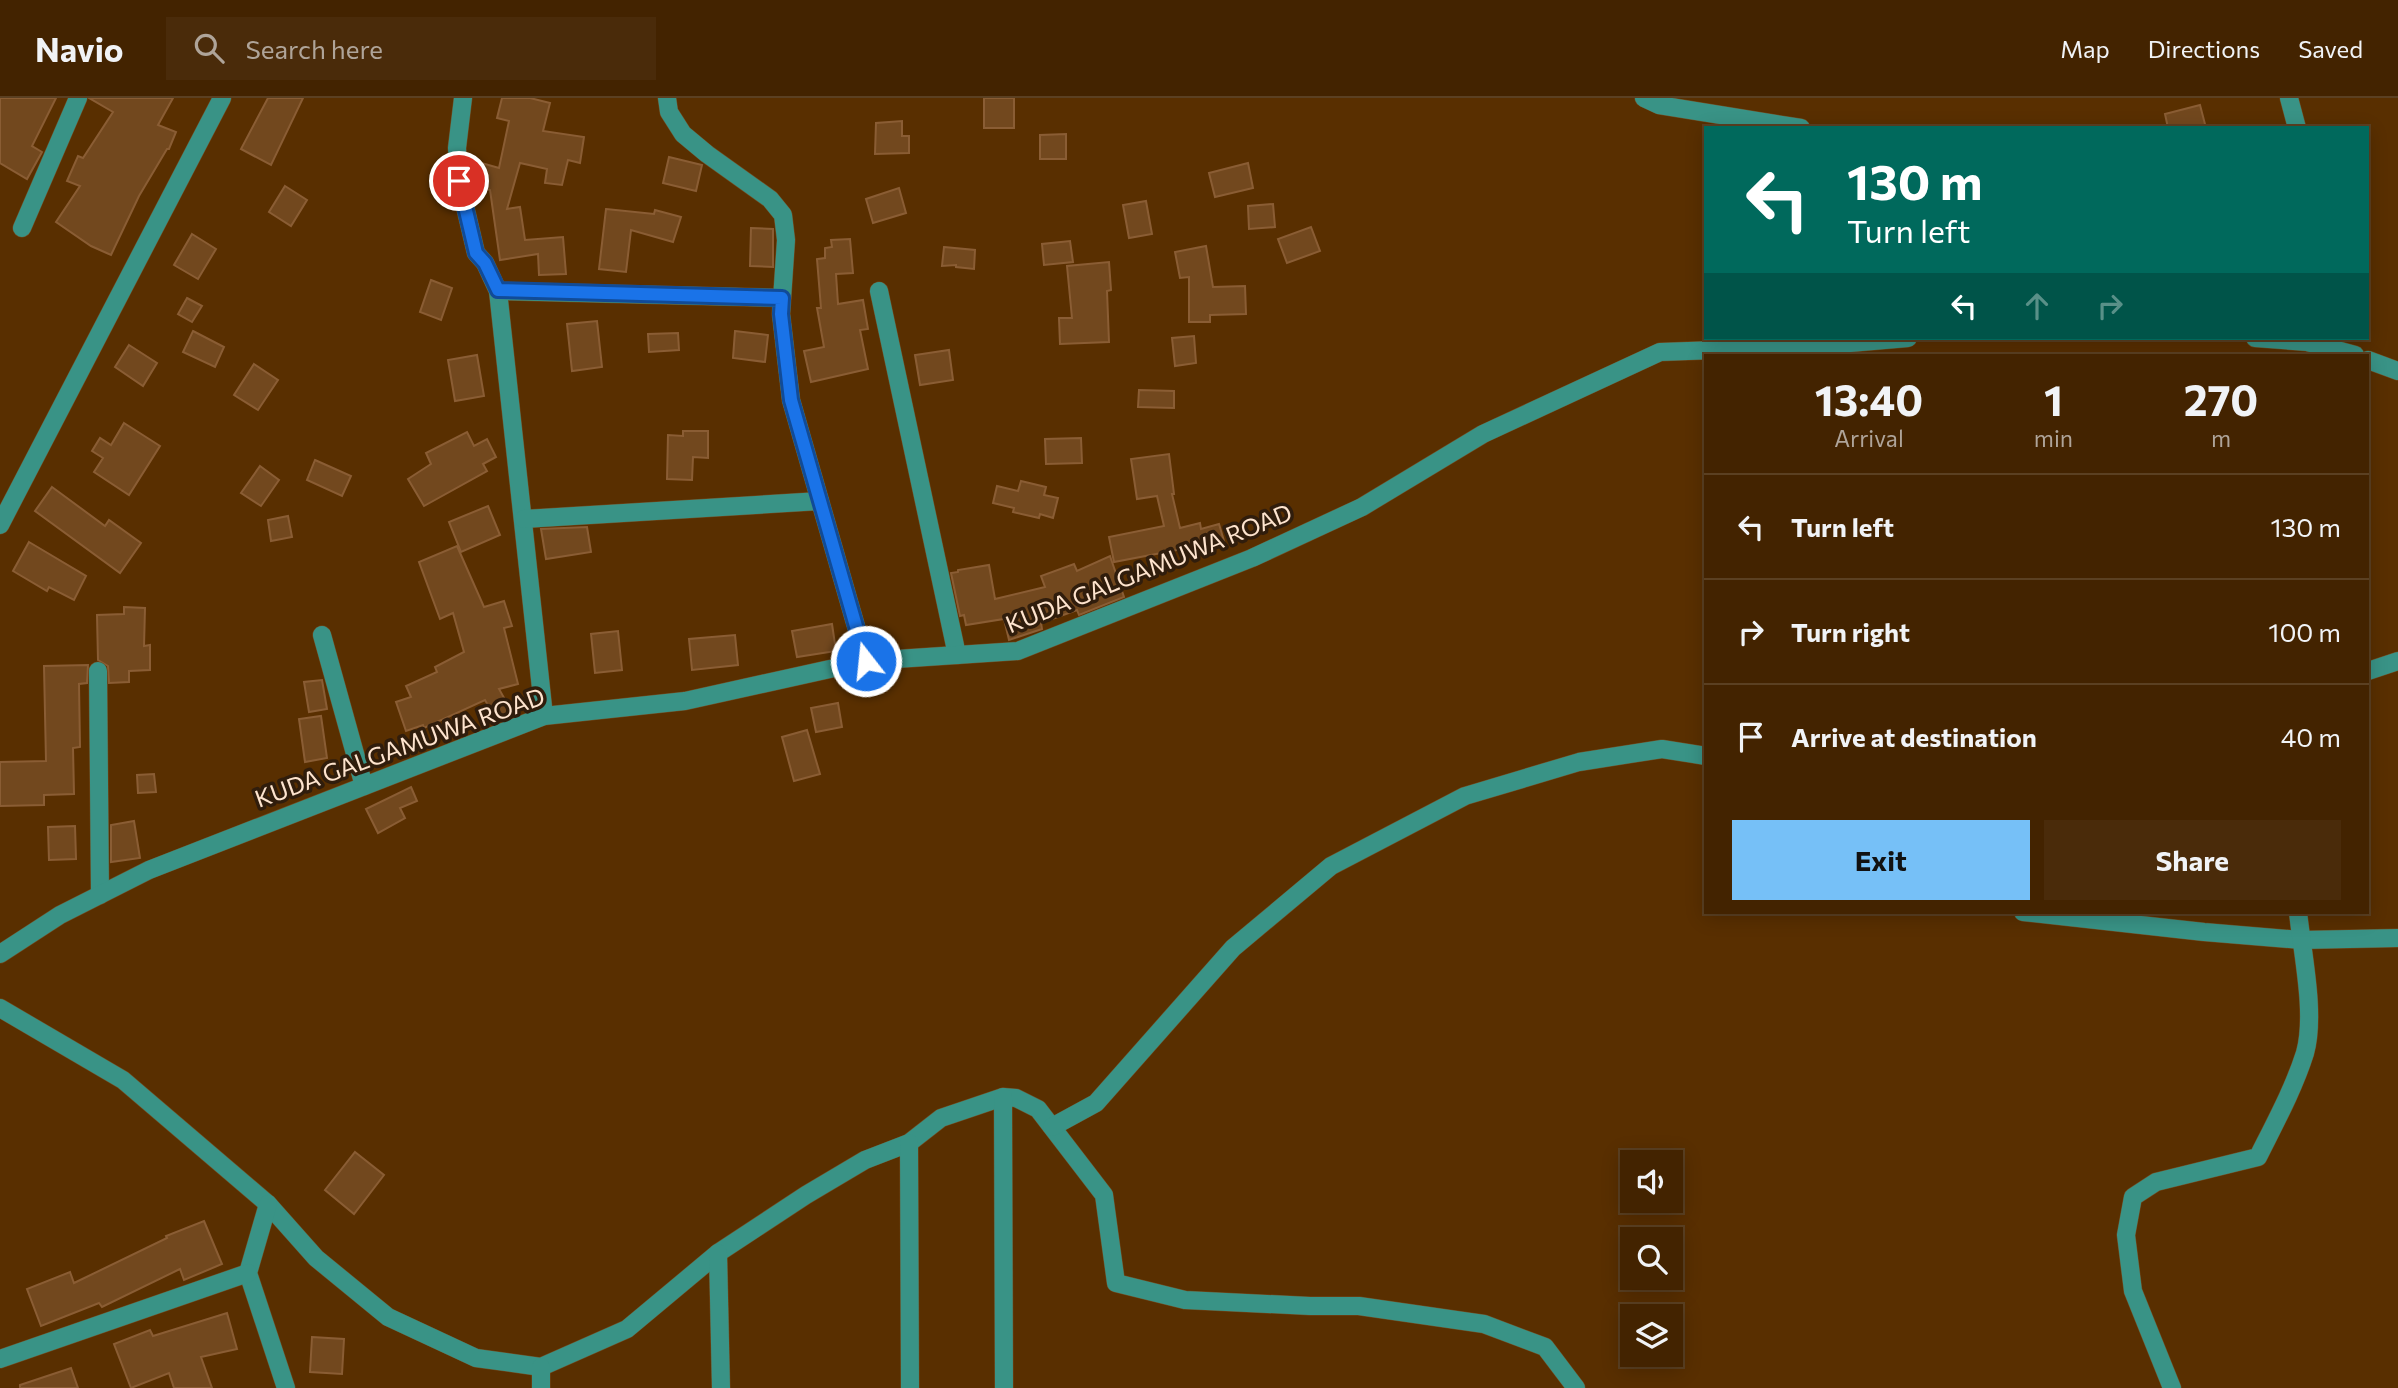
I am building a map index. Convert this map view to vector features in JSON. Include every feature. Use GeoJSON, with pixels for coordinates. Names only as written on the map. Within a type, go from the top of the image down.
{"type":"FeatureCollection","features":[{"type":"Feature","properties":{"kind":"street"},"geometry":{"type":"LineString","coordinates":[[22,228],[78,98]]}},
{"type":"Feature","properties":{"kind":"street"},"geometry":{"type":"LineString","coordinates":[[0,525],[222,98]]}},
{"type":"Feature","properties":{"kind":"street"},"geometry":{"type":"LineString","coordinates":[[463,98],[457,148],[459,181],[476,253],[485,263],[498,290],[544,716]]}},
{"type":"Feature","properties":{"kind":"street"},"geometry":{"type":"LineString","coordinates":[[667,98],[669,112],[683,134],[770,199],[783,215],[786,240],[781,314],[791,400],[866,661]]}},
{"type":"Feature","properties":{"kind":"street"},"geometry":{"type":"LineString","coordinates":[[1644,98],[1659,105],[1789,126]]}},
{"type":"Feature","properties":{"kind":"street"},"geometry":{"type":"LineString","coordinates":[[2289,98],[2296,126]]}},
{"type":"Feature","properties":{"kind":"street"},"geometry":{"type":"LineString","coordinates":[[498,290],[782,298]]}},
{"type":"Feature","properties":{"kind":"street"},"geometry":{"type":"LineString","coordinates":[[879,291],[957,655]]}},
{"type":"Feature","properties":{"kind":"street","name":"KUDA GALGAMUWA ROAD"},"geometry":{"type":"LineString","coordinates":[[0,954],[60,915],[149,870],[544,716],[685,701],[866,661],[1018,651],[1252,558],[1362,507],[1483,433],[1660,352],[1804,347],[1885,340]]}},
{"type":"Feature","properties":{"kind":"street"},"geometry":{"type":"LineString","coordinates":[[2281,340],[2348,348]]}},
{"type":"Feature","properties":{"kind":"street"},"geometry":{"type":"LineString","coordinates":[[2369,360],[2398,371]]}},
{"type":"Feature","properties":{"kind":"street"},"geometry":{"type":"LineString","coordinates":[[524,519],[820,501]]}},
{"type":"Feature","properties":{"kind":"street"},"geometry":{"type":"LineString","coordinates":[[322,635],[364,786]]}},
{"type":"Feature","properties":{"kind":"street"},"geometry":{"type":"LineString","coordinates":[[2369,671],[2398,661]]}},
{"type":"Feature","properties":{"kind":"street"},"geometry":{"type":"LineString","coordinates":[[98,671],[100,895]]}},
{"type":"Feature","properties":{"kind":"street"},"geometry":{"type":"LineString","coordinates":[[1052,1127],[1097,1102],[1233,948],[1331,866],[1465,796],[1490,788],[1579,762],[1662,749],[1704,756]]}},
{"type":"Feature","properties":{"kind":"street"},"geometry":{"type":"LineString","coordinates":[[2040,914],[2301,940],[2398,938]]}},
{"type":"Feature","properties":{"kind":"street"},"geometry":{"type":"LineString","coordinates":[[2172,1388],[2133,1291],[2126,1235],[2133,1197],[2156,1182],[2258,1157],[2306,1051],[2309,1010],[2298,914]]}},
{"type":"Feature","properties":{"kind":"street"},"geometry":{"type":"LineString","coordinates":[[0,1008],[123,1080],[268,1204],[316,1258],[387,1317],[476,1358],[541,1367],[627,1329],[718,1253],[806,1195],[865,1160],[909,1143],[940,1118],[1003,1097],[1016,1098],[1038,1109],[1104,1195],[1116,1283],[1185,1300],[1359,1306],[1484,1324],[1545,1348],[1576,1388]]}},
{"type":"Feature","properties":{"kind":"street"},"geometry":{"type":"LineString","coordinates":[[1003,1097],[1004,1388]]}},
{"type":"Feature","properties":{"kind":"street"},"geometry":{"type":"LineString","coordinates":[[909,1143],[909,1388]]}},
{"type":"Feature","properties":{"kind":"street"},"geometry":{"type":"LineString","coordinates":[[268,1204],[248,1273],[286,1388]]}},
{"type":"Feature","properties":{"kind":"street"},"geometry":{"type":"LineString","coordinates":[[718,1253],[721,1388]]}},
{"type":"Feature","properties":{"kind":"street"},"geometry":{"type":"LineString","coordinates":[[0,1359],[248,1273]]}},
{"type":"Feature","properties":{"kind":"street"},"geometry":{"type":"LineString","coordinates":[[541,1367],[541,1388]]}},
{"type":"Feature","properties":{"kind":"building"},"geometry":{"type":"Polygon","coordinates":[[[0,98],[56,98],[32,146],[42,152],[27,179],[0,163],[0,98]]]}},
{"type":"Feature","properties":{"kind":"building"},"geometry":{"type":"Polygon","coordinates":[[[89,98],[173,98],[158,125],[176,132],[169,149],[139,196],[111,255],[91,246],[56,222],[80,186],[67,181],[78,156],[83,158],[113,112],[89,98]]]}},
{"type":"Feature","properties":{"kind":"building"},"geometry":{"type":"Polygon","coordinates":[[[268,98],[303,98],[271,165],[241,149],[268,98]]]}},
{"type":"Feature","properties":{"kind":"building"},"geometry":{"type":"Polygon","coordinates":[[[502,98],[530,98],[550,103],[543,131],[584,137],[580,163],[568,160],[562,185],[545,183],[547,169],[520,163],[507,209],[520,207],[525,240],[563,237],[566,274],[539,275],[538,254],[500,260],[490,190],[472,184],[478,162],[499,168],[509,121],[497,118],[502,98]]]}},
{"type":"Feature","properties":{"kind":"building"},"geometry":{"type":"Polygon","coordinates":[[[984,98],[1014,98],[1014,128],[984,128],[984,98]]]}},
{"type":"Feature","properties":{"kind":"building"},"geometry":{"type":"Polygon","coordinates":[[[2200,105],[2205,126],[2168,126],[2165,114],[2200,105]]]}},
{"type":"Feature","properties":{"kind":"building"},"geometry":{"type":"Polygon","coordinates":[[[902,121],[902,136],[909,136],[909,153],[875,154],[876,123],[902,121]]]}},
{"type":"Feature","properties":{"kind":"building"},"geometry":{"type":"Polygon","coordinates":[[[1066,134],[1066,159],[1040,159],[1040,135],[1066,134]]]}},
{"type":"Feature","properties":{"kind":"building"},"geometry":{"type":"Polygon","coordinates":[[[669,157],[702,165],[696,191],[663,183],[669,157]]]}},
{"type":"Feature","properties":{"kind":"building"},"geometry":{"type":"Polygon","coordinates":[[[1248,163],[1253,188],[1215,197],[1209,173],[1248,163]]]}},
{"type":"Feature","properties":{"kind":"building"},"geometry":{"type":"Polygon","coordinates":[[[285,186],[307,200],[291,226],[269,212],[285,186]]]}},
{"type":"Feature","properties":{"kind":"building"},"geometry":{"type":"Polygon","coordinates":[[[899,188],[906,213],[873,223],[866,199],[899,188]]]}},
{"type":"Feature","properties":{"kind":"building"},"geometry":{"type":"Polygon","coordinates":[[[1146,201],[1152,234],[1129,238],[1123,205],[1146,201]]]}},
{"type":"Feature","properties":{"kind":"building"},"geometry":{"type":"Polygon","coordinates":[[[1273,204],[1275,227],[1249,229],[1248,206],[1273,204]]]}},
{"type":"Feature","properties":{"kind":"building"},"geometry":{"type":"Polygon","coordinates":[[[606,209],[654,214],[655,210],[681,217],[673,242],[631,230],[626,272],[599,269],[606,209]]]}},
{"type":"Feature","properties":{"kind":"building"},"geometry":{"type":"Polygon","coordinates":[[[1311,227],[1320,251],[1287,263],[1278,239],[1311,227]]]}},
{"type":"Feature","properties":{"kind":"building"},"geometry":{"type":"Polygon","coordinates":[[[751,228],[773,229],[773,267],[750,266],[751,228]]]}},
{"type":"Feature","properties":{"kind":"building"},"geometry":{"type":"Polygon","coordinates":[[[192,234],[216,249],[198,279],[174,265],[192,234]]]}},
{"type":"Feature","properties":{"kind":"building"},"geometry":{"type":"Polygon","coordinates":[[[850,239],[853,273],[836,274],[838,304],[863,300],[868,329],[860,330],[868,369],[811,382],[804,351],[824,347],[817,308],[821,308],[817,259],[825,258],[825,248],[832,247],[831,240],[850,239]]]}},
{"type":"Feature","properties":{"kind":"building"},"geometry":{"type":"Polygon","coordinates":[[[1070,241],[1073,262],[1044,265],[1042,244],[1070,241]]]}},
{"type":"Feature","properties":{"kind":"building"},"geometry":{"type":"Polygon","coordinates":[[[1206,246],[1213,287],[1245,286],[1246,314],[1210,315],[1210,322],[1189,322],[1189,277],[1180,278],[1175,252],[1206,246]]]}},
{"type":"Feature","properties":{"kind":"building"},"geometry":{"type":"Polygon","coordinates":[[[944,247],[975,250],[974,269],[956,265],[942,266],[944,247]]]}},
{"type":"Feature","properties":{"kind":"building"},"geometry":{"type":"Polygon","coordinates":[[[1109,262],[1109,342],[1060,344],[1059,318],[1072,318],[1067,266],[1109,262]]]}},
{"type":"Feature","properties":{"kind":"building"},"geometry":{"type":"Polygon","coordinates":[[[431,280],[452,288],[441,320],[420,312],[431,280]]]}},
{"type":"Feature","properties":{"kind":"building"},"geometry":{"type":"Polygon","coordinates":[[[187,298],[202,306],[192,322],[178,314],[187,298]]]}},
{"type":"Feature","properties":{"kind":"building"},"geometry":{"type":"Polygon","coordinates":[[[597,321],[602,367],[572,371],[567,324],[597,321]]]}},
{"type":"Feature","properties":{"kind":"building"},"geometry":{"type":"Polygon","coordinates":[[[193,331],[224,347],[215,367],[183,352],[193,331]]]}},
{"type":"Feature","properties":{"kind":"building"},"geometry":{"type":"Polygon","coordinates":[[[735,331],[768,335],[765,362],[733,358],[735,331]]]}},
{"type":"Feature","properties":{"kind":"building"},"geometry":{"type":"Polygon","coordinates":[[[678,333],[679,350],[649,352],[648,334],[678,333]]]}},
{"type":"Feature","properties":{"kind":"building"},"geometry":{"type":"Polygon","coordinates":[[[1194,336],[1196,363],[1175,366],[1172,338],[1194,336]]]}},
{"type":"Feature","properties":{"kind":"building"},"geometry":{"type":"Polygon","coordinates":[[[129,345],[157,363],[143,386],[115,367],[129,345]]]}},
{"type":"Feature","properties":{"kind":"building"},"geometry":{"type":"Polygon","coordinates":[[[949,350],[953,380],[920,385],[915,355],[949,350]]]}},
{"type":"Feature","properties":{"kind":"building"},"geometry":{"type":"Polygon","coordinates":[[[477,355],[484,396],[455,401],[448,360],[477,355]]]}},
{"type":"Feature","properties":{"kind":"building"},"geometry":{"type":"Polygon","coordinates":[[[254,364],[278,380],[258,410],[234,395],[254,364]]]}},
{"type":"Feature","properties":{"kind":"building"},"geometry":{"type":"Polygon","coordinates":[[[1139,390],[1174,391],[1174,408],[1138,407],[1139,390]]]}},
{"type":"Feature","properties":{"kind":"building"},"geometry":{"type":"Polygon","coordinates":[[[124,423],[160,446],[129,495],[94,472],[103,458],[92,451],[100,438],[111,445],[124,423]]]}},
{"type":"Feature","properties":{"kind":"building"},"geometry":{"type":"Polygon","coordinates":[[[683,431],[708,431],[708,458],[693,457],[692,480],[667,479],[668,435],[683,436],[683,431]]]}},
{"type":"Feature","properties":{"kind":"building"},"geometry":{"type":"Polygon","coordinates":[[[467,432],[474,446],[487,439],[496,457],[483,464],[487,471],[424,506],[408,479],[431,464],[426,453],[467,432]]]}},
{"type":"Feature","properties":{"kind":"building"},"geometry":{"type":"Polygon","coordinates":[[[1081,438],[1082,463],[1046,464],[1045,439],[1081,438]]]}},
{"type":"Feature","properties":{"kind":"building"},"geometry":{"type":"Polygon","coordinates":[[[1169,454],[1172,494],[1180,528],[1200,523],[1201,529],[1219,524],[1224,541],[1114,562],[1109,537],[1164,526],[1157,496],[1137,499],[1131,459],[1169,454]]]}},
{"type":"Feature","properties":{"kind":"building"},"geometry":{"type":"Polygon","coordinates":[[[315,460],[351,476],[342,496],[307,480],[315,460]]]}},
{"type":"Feature","properties":{"kind":"building"},"geometry":{"type":"Polygon","coordinates":[[[260,466],[279,480],[261,506],[241,493],[260,466]]]}},
{"type":"Feature","properties":{"kind":"building"},"geometry":{"type":"Polygon","coordinates":[[[1021,481],[1046,487],[1044,495],[1058,498],[1053,518],[1013,512],[1014,508],[993,503],[997,486],[1018,491],[1021,481]]]}},
{"type":"Feature","properties":{"kind":"building"},"geometry":{"type":"Polygon","coordinates":[[[52,487],[105,526],[109,520],[141,543],[120,573],[35,511],[52,487]]]}},
{"type":"Feature","properties":{"kind":"building"},"geometry":{"type":"Polygon","coordinates":[[[488,506],[500,535],[461,552],[449,522],[488,506]]]}},
{"type":"Feature","properties":{"kind":"building"},"geometry":{"type":"Polygon","coordinates":[[[288,516],[292,537],[271,541],[268,520],[288,516]]]}},
{"type":"Feature","properties":{"kind":"building"},"geometry":{"type":"Polygon","coordinates":[[[587,527],[591,552],[546,559],[541,529],[587,527]]]}},
{"type":"Feature","properties":{"kind":"building"},"geometry":{"type":"Polygon","coordinates":[[[29,542],[86,576],[74,600],[49,587],[47,591],[13,571],[29,542]]]}},
{"type":"Feature","properties":{"kind":"building"},"geometry":{"type":"Polygon","coordinates":[[[457,546],[484,607],[504,601],[512,626],[504,628],[518,684],[499,689],[512,712],[497,721],[485,700],[424,728],[423,725],[406,731],[396,702],[411,697],[406,686],[437,672],[435,667],[464,652],[453,613],[440,619],[419,562],[457,546]]]}},
{"type":"Feature","properties":{"kind":"building"},"geometry":{"type":"Polygon","coordinates":[[[1110,556],[1124,597],[1079,615],[1077,610],[1041,623],[1042,629],[1009,640],[1004,619],[966,625],[964,615],[960,616],[951,573],[958,570],[989,565],[995,599],[1045,587],[1041,576],[1074,564],[1077,571],[1110,556]]]}},
{"type":"Feature","properties":{"kind":"building"},"geometry":{"type":"Polygon","coordinates":[[[124,607],[145,608],[144,646],[150,645],[150,670],[129,671],[129,682],[109,683],[108,666],[98,660],[97,615],[124,614],[124,607]]]}},
{"type":"Feature","properties":{"kind":"building"},"geometry":{"type":"Polygon","coordinates":[[[832,624],[836,651],[797,657],[792,631],[832,624]]]}},
{"type":"Feature","properties":{"kind":"building"},"geometry":{"type":"Polygon","coordinates":[[[618,631],[622,670],[595,673],[591,634],[618,631]]]}},
{"type":"Feature","properties":{"kind":"building"},"geometry":{"type":"Polygon","coordinates":[[[735,635],[738,665],[692,670],[689,639],[735,635]]]}},
{"type":"Feature","properties":{"kind":"building"},"geometry":{"type":"Polygon","coordinates":[[[88,665],[87,683],[79,684],[80,747],[73,748],[74,794],[44,795],[44,805],[0,806],[0,762],[46,761],[44,666],[88,665]]]}},
{"type":"Feature","properties":{"kind":"building"},"geometry":{"type":"Polygon","coordinates":[[[322,680],[327,709],[309,712],[304,682],[322,680]]]}},
{"type":"Feature","properties":{"kind":"building"},"geometry":{"type":"Polygon","coordinates":[[[838,703],[842,727],[816,732],[811,708],[838,703]]]}},
{"type":"Feature","properties":{"kind":"building"},"geometry":{"type":"Polygon","coordinates":[[[321,716],[327,758],[305,762],[299,719],[321,716]]]}},
{"type":"Feature","properties":{"kind":"building"},"geometry":{"type":"Polygon","coordinates":[[[807,730],[820,774],[794,781],[782,737],[807,730]]]}},
{"type":"Feature","properties":{"kind":"building"},"geometry":{"type":"Polygon","coordinates":[[[154,774],[156,792],[138,793],[137,775],[154,774]]]}},
{"type":"Feature","properties":{"kind":"building"},"geometry":{"type":"Polygon","coordinates":[[[411,787],[417,801],[400,808],[405,818],[378,833],[366,809],[411,787]]]}},
{"type":"Feature","properties":{"kind":"building"},"geometry":{"type":"Polygon","coordinates":[[[134,821],[140,858],[111,862],[111,825],[134,821]]]}},
{"type":"Feature","properties":{"kind":"building"},"geometry":{"type":"Polygon","coordinates":[[[75,826],[76,859],[49,860],[48,827],[75,826]]]}},
{"type":"Feature","properties":{"kind":"building"},"geometry":{"type":"Polygon","coordinates":[[[355,1152],[384,1175],[354,1214],[325,1190],[355,1152]]]}},
{"type":"Feature","properties":{"kind":"building"},"geometry":{"type":"Polygon","coordinates":[[[204,1221],[222,1264],[184,1280],[180,1269],[102,1307],[99,1303],[41,1326],[27,1289],[70,1272],[74,1283],[167,1238],[166,1236],[204,1221]]]}},
{"type":"Feature","properties":{"kind":"building"},"geometry":{"type":"Polygon","coordinates":[[[227,1313],[237,1349],[201,1357],[212,1388],[174,1388],[169,1373],[131,1388],[114,1344],[150,1330],[153,1336],[227,1313]]]}},
{"type":"Feature","properties":{"kind":"building"},"geometry":{"type":"Polygon","coordinates":[[[312,1337],[344,1339],[342,1374],[310,1372],[312,1337]]]}},
{"type":"Feature","properties":{"kind":"building"},"geometry":{"type":"Polygon","coordinates":[[[71,1368],[78,1388],[20,1388],[20,1385],[71,1368]]]}},
{"type":"Feature","properties":{"kind":"route"},"geometry":{"type":"LineString","coordinates":[[459,181],[476,253],[485,263],[498,290],[782,298],[781,314],[791,400],[866,661]]}}]}
